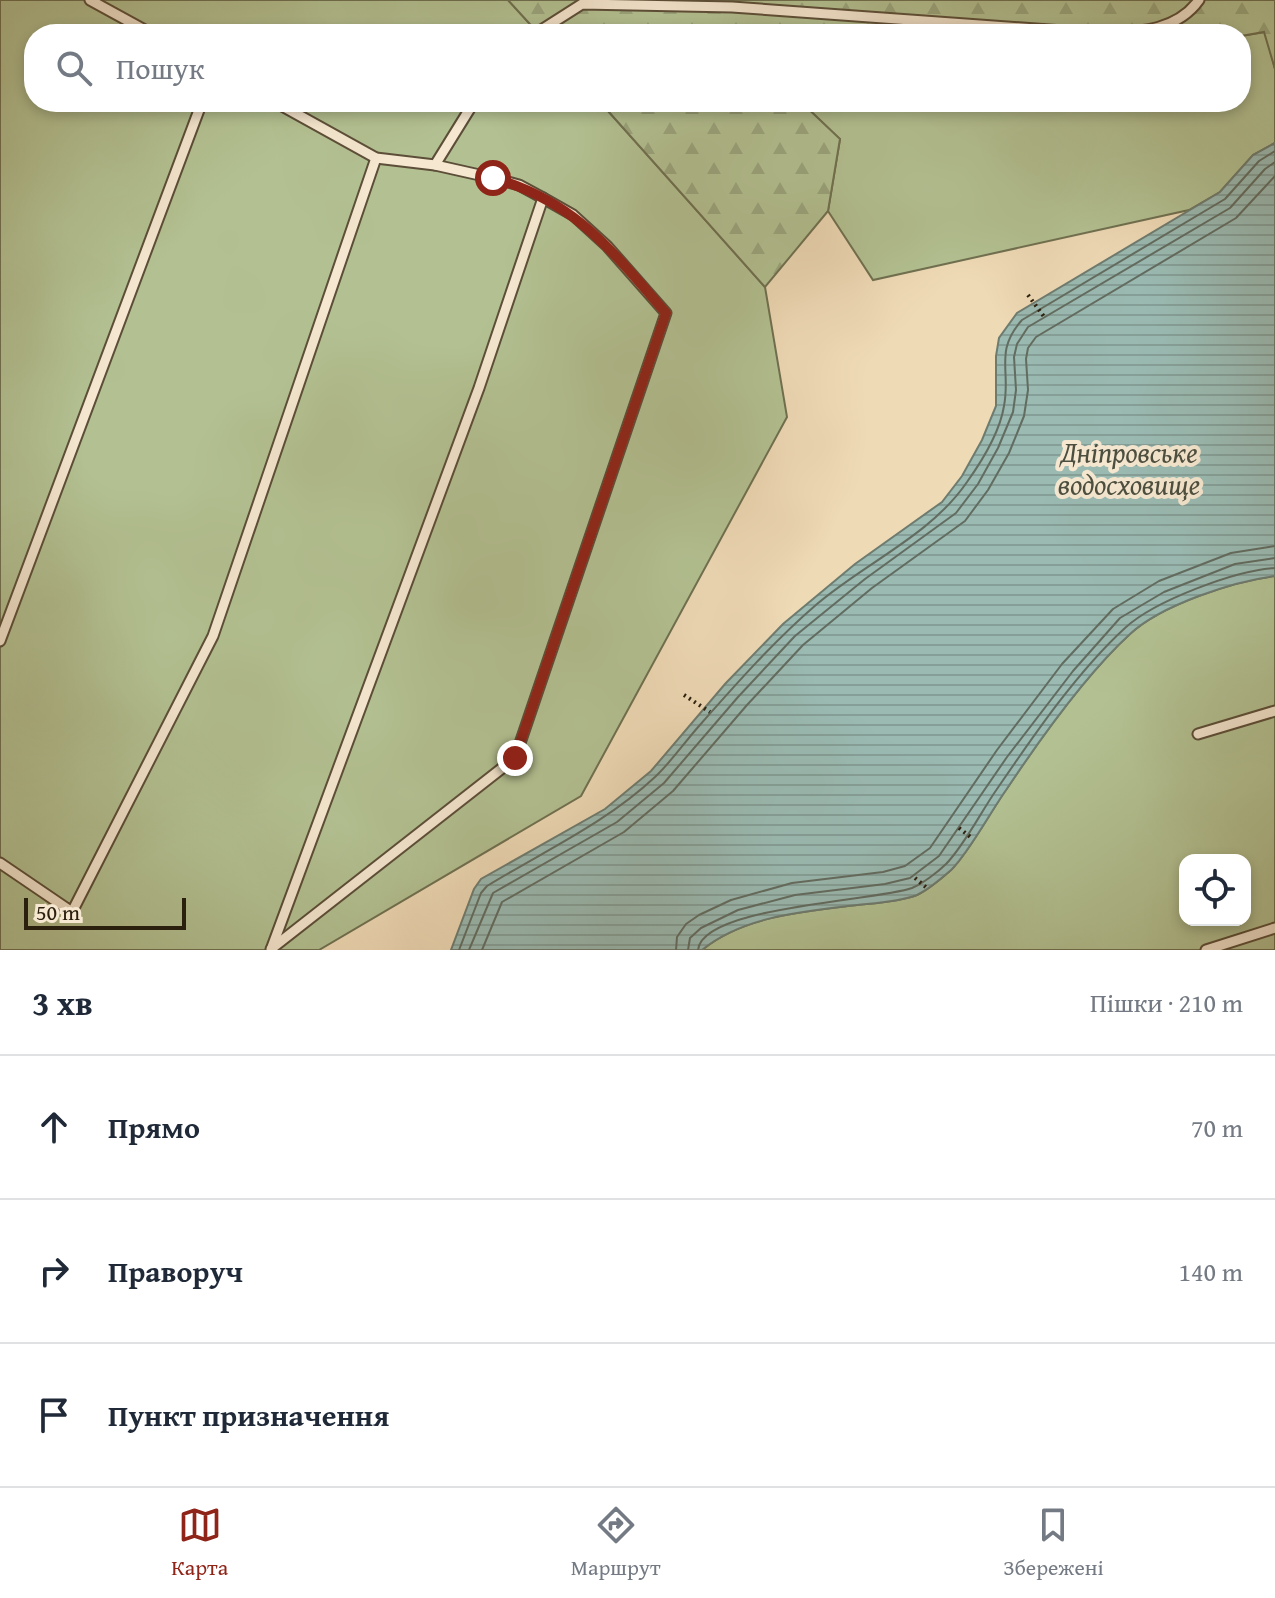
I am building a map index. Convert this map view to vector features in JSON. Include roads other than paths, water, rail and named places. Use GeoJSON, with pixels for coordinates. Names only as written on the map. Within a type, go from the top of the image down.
{"type":"FeatureCollection","features":[{"type":"Feature","properties":{"kind":"lane"},"geometry":{"type":"LineString","coordinates":[[90,0],[134,24]]}},
{"type":"Feature","properties":{"kind":"lane"},"geometry":{"type":"LineString","coordinates":[[1168,24],[1190,13],[1199,0]]}},
{"type":"Feature","properties":{"kind":"lane"},"geometry":{"type":"LineString","coordinates":[[551,24],[582,4],[732,7],[966,24]]}},
{"type":"Feature","properties":{"kind":"lane"},"geometry":{"type":"LineString","coordinates":[[0,641],[198,112]]}},
{"type":"Feature","properties":{"kind":"lane"},"geometry":{"type":"LineString","coordinates":[[293,112],[376,158],[435,165],[519,185],[543,198],[573,215],[607,246],[666,313],[515,758],[271,949],[479,388],[543,198]]}},
{"type":"Feature","properties":{"kind":"lane"},"geometry":{"type":"LineString","coordinates":[[435,165],[468,112]]}},
{"type":"Feature","properties":{"kind":"lane"},"geometry":{"type":"LineString","coordinates":[[0,863],[72,912],[213,636],[376,158]]}},
{"type":"Feature","properties":{"kind":"lane"},"geometry":{"type":"LineString","coordinates":[[1198,734],[1275,711]]}},
{"type":"Feature","properties":{"kind":"lane"},"geometry":{"type":"LineString","coordinates":[[1206,950],[1275,928]]}},
{"type":"Feature","properties":{"kind":"water","name":"Дніпровське водосховище"},"geometry":{"type":"Polygon","coordinates":[[[1275,143],[1275,576],[1239,583],[1179,604],[1143,623],[1130,634],[1096,668],[1064,708],[958,863],[917,895],[756,922],[736,929],[702,950],[451,950],[474,889],[481,879],[605,809],[651,771],[725,684],[783,624],[855,564],[942,502],[962,476],[996,406],[999,338],[1017,313],[1220,192],[1253,155],[1275,143]]]}}]}
